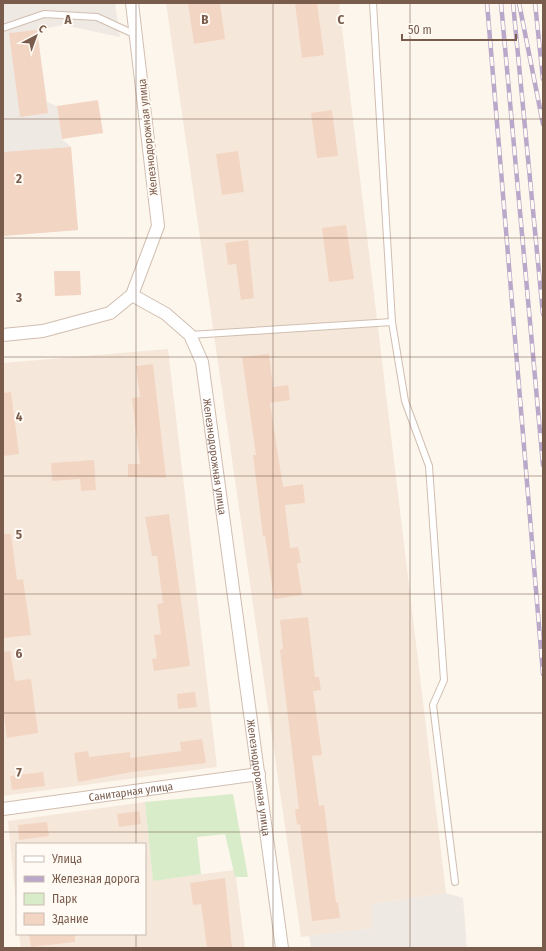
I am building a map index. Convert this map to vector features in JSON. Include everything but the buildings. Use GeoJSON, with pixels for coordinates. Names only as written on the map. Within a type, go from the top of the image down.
{"type":"FeatureCollection","features":[{"type":"Feature","properties":{"kind":"street","name":"Железнодорожная улица"},"geometry":{"type":"LineString","coordinates":[[132,3],[158,226],[132,296],[166,314],[190,335],[202,362],[282,948]]}},
{"type":"Feature","properties":{"kind":"street"},"geometry":{"type":"LineString","coordinates":[[3,335],[43,331],[110,313],[132,296]]}},
{"type":"Feature","properties":{"kind":"street","name":"Санитарная улица"},"geometry":{"type":"LineString","coordinates":[[3,809],[259,774]]}},
{"type":"Feature","properties":{"kind":"lane"},"geometry":{"type":"LineString","coordinates":[[373,3],[392,322],[405,400],[429,466],[444,680],[433,705],[455,882]]}},
{"type":"Feature","properties":{"kind":"lane"},"geometry":{"type":"LineString","coordinates":[[3,28],[44,14],[97,16],[137,36]]}},
{"type":"Feature","properties":{"kind":"lane"},"geometry":{"type":"LineString","coordinates":[[190,335],[392,322]]}},
{"type":"Feature","properties":{"kind":"shaded area"},"geometry":{"type":"Polygon","coordinates":[[[3,3],[115,3],[120,37],[63,25],[37,30],[47,102],[57,106],[62,139],[71,147],[78,230],[3,236],[3,3]]]}},
{"type":"Feature","properties":{"kind":"shaded area"},"geometry":{"type":"Polygon","coordinates":[[[166,3],[339,3],[446,893],[372,904],[372,928],[301,937],[166,3]]]}},
{"type":"Feature","properties":{"kind":"shaded area"},"geometry":{"type":"Polygon","coordinates":[[[168,349],[217,767],[3,796],[3,363],[168,349]]]}},
{"type":"Feature","properties":{"kind":"shaded area"},"geometry":{"type":"Polygon","coordinates":[[[145,802],[153,880],[235,870],[245,948],[21,948],[19,935],[146,935],[146,843],[16,843],[16,902],[8,821],[145,802]]]}},
{"type":"Feature","properties":{"kind":"shaded area"},"geometry":{"type":"Polygon","coordinates":[[[446,893],[463,898],[467,948],[311,948],[309,936],[372,928],[372,904],[446,893]]]}},
{"type":"Feature","properties":{"kind":"green space"},"geometry":{"type":"Polygon","coordinates":[[[233,794],[248,877],[235,877],[225,834],[197,837],[201,874],[153,881],[145,802],[233,794]]]}},
{"type":"Feature","properties":{"kind":"railway"},"geometry":{"type":"LineString","coordinates":[[487,3],[543,674]]}},
{"type":"Feature","properties":{"kind":"railway"},"geometry":{"type":"LineString","coordinates":[[501,3],[543,465]]}},
{"type":"Feature","properties":{"kind":"railway"},"geometry":{"type":"LineString","coordinates":[[513,3],[543,314]]}},
{"type":"Feature","properties":{"kind":"railway"},"geometry":{"type":"LineString","coordinates":[[519,3],[543,124]]}},
{"type":"Feature","properties":{"kind":"railway"},"geometry":{"type":"LineString","coordinates":[[535,3],[543,79]]}}]}
